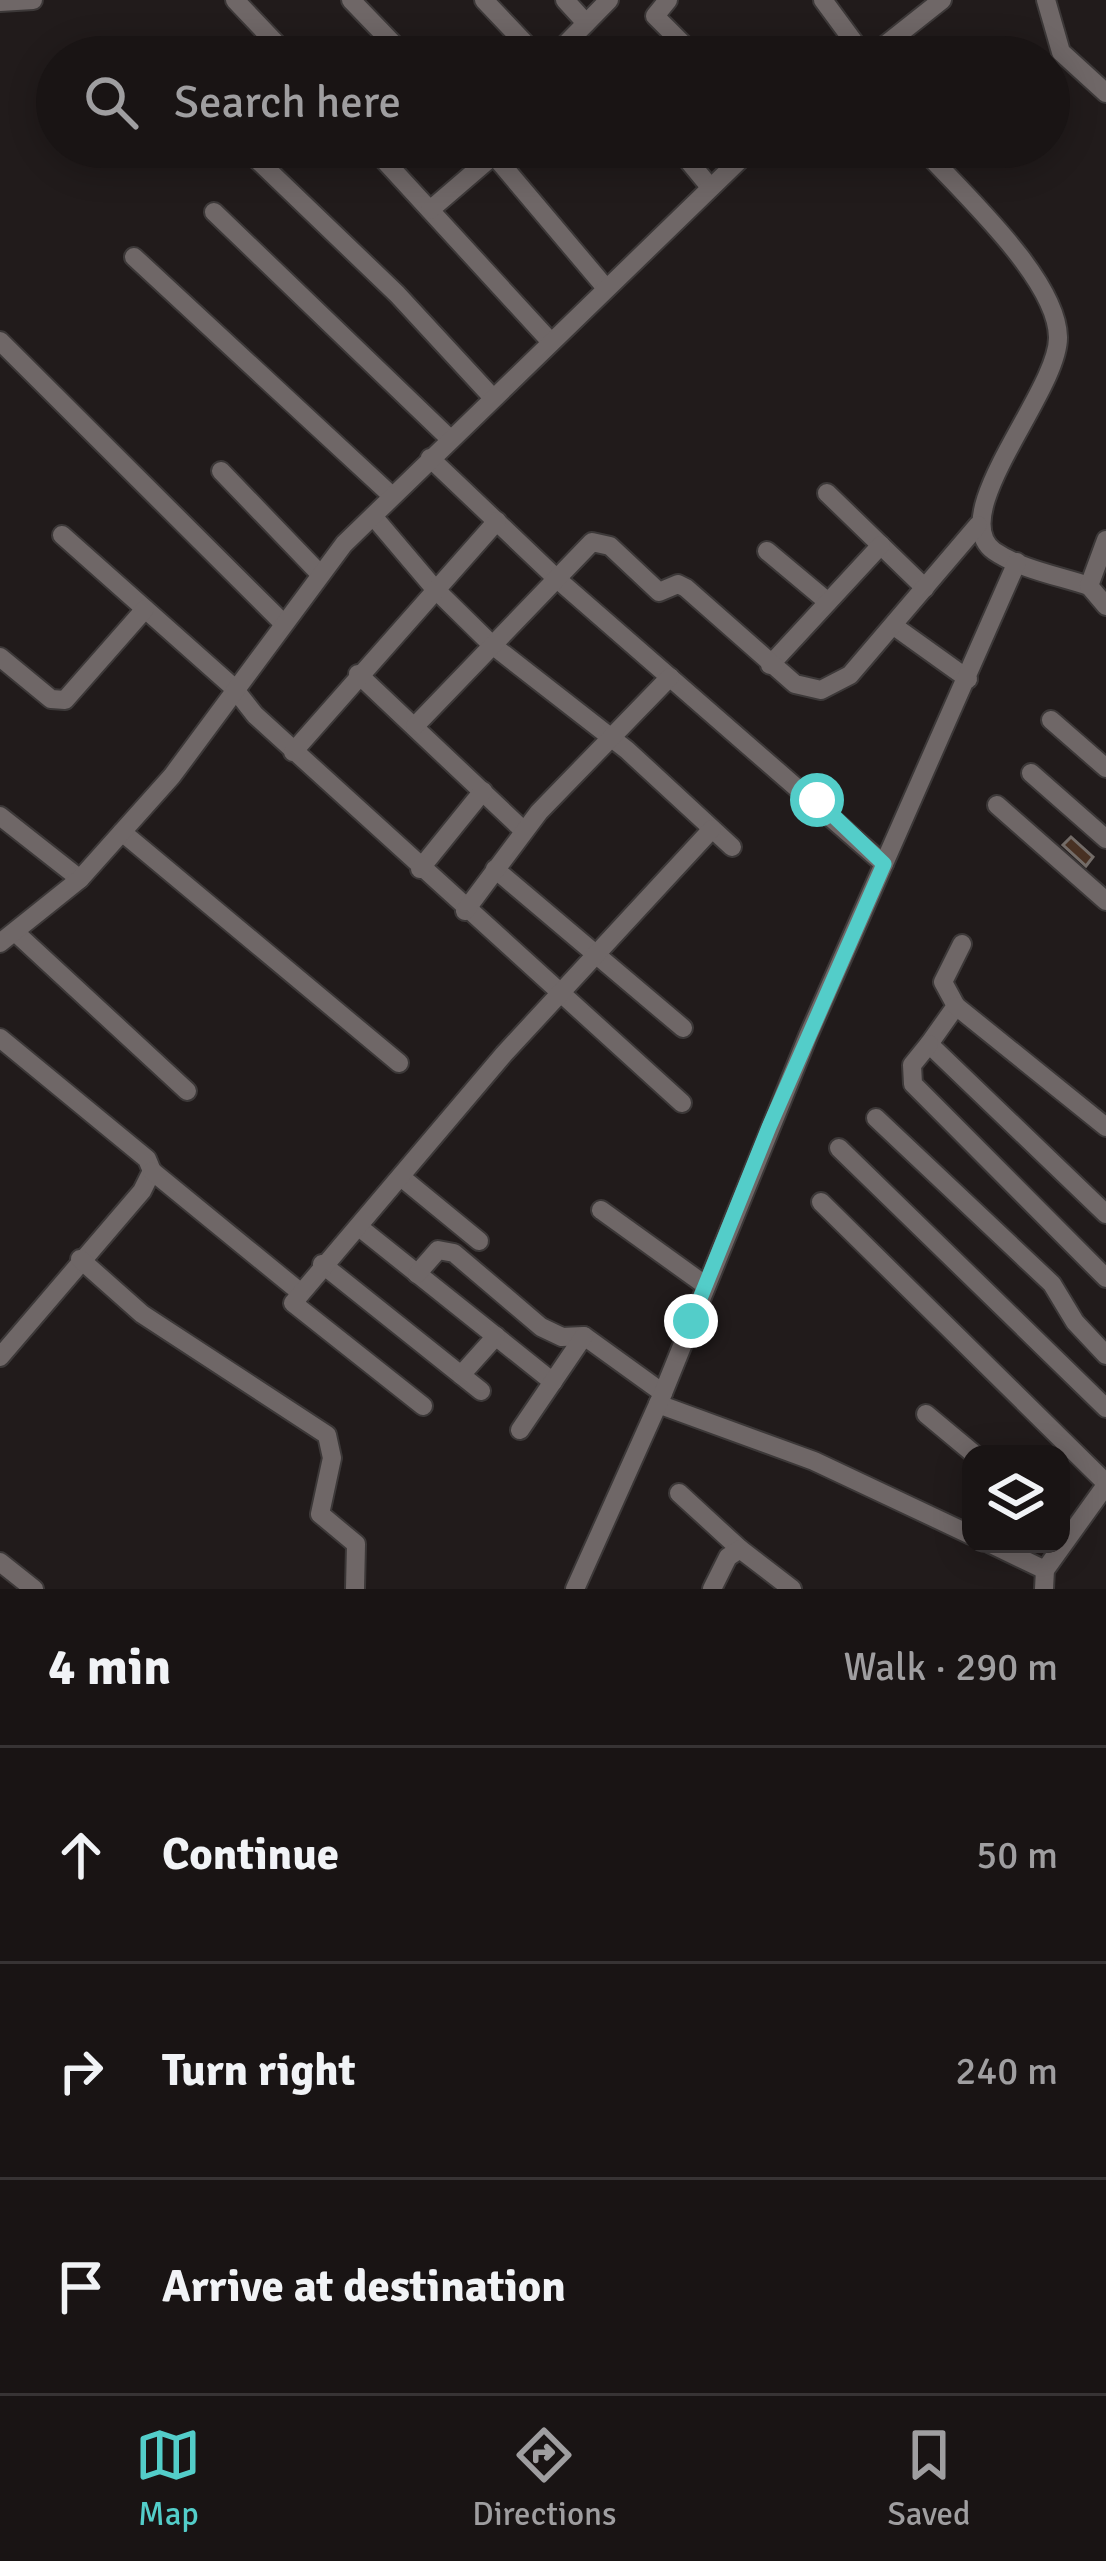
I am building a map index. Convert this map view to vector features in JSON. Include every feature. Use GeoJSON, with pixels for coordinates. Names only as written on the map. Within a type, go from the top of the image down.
{"type":"FeatureCollection","features":[{"type":"Feature","properties":{"kind":"street"},"geometry":{"type":"LineString","coordinates":[[0,2],[33,0]]}},
{"type":"Feature","properties":{"kind":"street"},"geometry":{"type":"LineString","coordinates":[[235,0],[269,36]]}},
{"type":"Feature","properties":{"kind":"street"},"geometry":{"type":"LineString","coordinates":[[351,0],[386,36]]}},
{"type":"Feature","properties":{"kind":"street"},"geometry":{"type":"LineString","coordinates":[[484,0],[518,36]]}},
{"type":"Feature","properties":{"kind":"street"},"geometry":{"type":"LineString","coordinates":[[565,0],[586,22]]}},
{"type":"Feature","properties":{"kind":"street"},"geometry":{"type":"LineString","coordinates":[[573,36],[609,0]]}},
{"type":"Feature","properties":{"kind":"street"},"geometry":{"type":"LineString","coordinates":[[668,0],[655,16],[675,36]]}},
{"type":"Feature","properties":{"kind":"street"},"geometry":{"type":"LineString","coordinates":[[823,0],[851,36]]}},
{"type":"Feature","properties":{"kind":"street"},"geometry":{"type":"LineString","coordinates":[[895,36],[942,0]]}},
{"type":"Feature","properties":{"kind":"street"},"geometry":{"type":"LineString","coordinates":[[1046,0],[1056,36]]}},
{"type":"Feature","properties":{"kind":"street"},"geometry":{"type":"LineString","coordinates":[[1070,60],[1106,93]]}},
{"type":"Feature","properties":{"kind":"street"},"geometry":{"type":"LineString","coordinates":[[266,168],[397,294],[494,398]]}},
{"type":"Feature","properties":{"kind":"street"},"geometry":{"type":"LineString","coordinates":[[391,168],[550,341]]}},
{"type":"Feature","properties":{"kind":"street"},"geometry":{"type":"LineString","coordinates":[[430,210],[473,168]]}},
{"type":"Feature","properties":{"kind":"street"},"geometry":{"type":"LineString","coordinates":[[505,168],[605,287]]}},
{"type":"Feature","properties":{"kind":"street"},"geometry":{"type":"LineString","coordinates":[[694,168],[710,188]]}},
{"type":"Feature","properties":{"kind":"street"},"geometry":{"type":"LineString","coordinates":[[187,1090],[8,938],[80,878],[172,776],[320,574],[392,495],[731,168]]}},
{"type":"Feature","properties":{"kind":"street"},"geometry":{"type":"LineString","coordinates":[[415,726],[592,542],[604,542],[653,590],[662,592],[678,584],[686,587],[795,684],[821,690],[850,674],[978,525],[984,499],[1042,391],[1059,334],[1038,281],[939,168]]}},
{"type":"Feature","properties":{"kind":"street"},"geometry":{"type":"LineString","coordinates":[[214,212],[450,439]]}},
{"type":"Feature","properties":{"kind":"street"},"geometry":{"type":"LineString","coordinates":[[134,257],[392,495]]}},
{"type":"Feature","properties":{"kind":"street"},"geometry":{"type":"LineString","coordinates":[[0,340],[283,623]]}},
{"type":"Feature","properties":{"kind":"street"},"geometry":{"type":"LineString","coordinates":[[430,458],[556,578],[884,864]]}},
{"type":"Feature","properties":{"kind":"street"},"geometry":{"type":"LineString","coordinates":[[220,471],[320,574]]}},
{"type":"Feature","properties":{"kind":"street"},"geometry":{"type":"LineString","coordinates":[[827,493],[925,588]]}},
{"type":"Feature","properties":{"kind":"street"},"geometry":{"type":"LineString","coordinates":[[373,516],[434,589],[491,644],[608,735],[732,847]]}},
{"type":"Feature","properties":{"kind":"street"},"geometry":{"type":"LineString","coordinates":[[293,752],[497,521]]}},
{"type":"Feature","properties":{"kind":"street"},"geometry":{"type":"LineString","coordinates":[[978,525],[992,549],[1088,586],[1106,605]]}},
{"type":"Feature","properties":{"kind":"street"},"geometry":{"type":"LineString","coordinates":[[62,535],[233,687],[293,752],[465,911],[682,1102]]}},
{"type":"Feature","properties":{"kind":"street"},"geometry":{"type":"LineString","coordinates":[[1088,586],[1106,540]]}},
{"type":"Feature","properties":{"kind":"street"},"geometry":{"type":"LineString","coordinates":[[770,665],[881,545]]}},
{"type":"Feature","properties":{"kind":"street"},"geometry":{"type":"LineString","coordinates":[[767,551],[828,602]]}},
{"type":"Feature","properties":{"kind":"street"},"geometry":{"type":"LineString","coordinates":[[575,1589],[1018,562]]}},
{"type":"Feature","properties":{"kind":"street"},"geometry":{"type":"LineString","coordinates":[[0,657],[51,699],[65,700],[145,609]]}},
{"type":"Feature","properties":{"kind":"street"},"geometry":{"type":"LineString","coordinates":[[894,626],[968,679]]}},
{"type":"Feature","properties":{"kind":"street"},"geometry":{"type":"LineString","coordinates":[[358,674],[523,830]]}},
{"type":"Feature","properties":{"kind":"street"},"geometry":{"type":"LineString","coordinates":[[465,911],[523,830],[608,735],[670,677]]}},
{"type":"Feature","properties":{"kind":"street"},"geometry":{"type":"LineString","coordinates":[[1051,720],[1106,768]]}},
{"type":"Feature","properties":{"kind":"street"},"geometry":{"type":"LineString","coordinates":[[1031,773],[1106,839]]}},
{"type":"Feature","properties":{"kind":"street"},"geometry":{"type":"LineString","coordinates":[[419,868],[483,791]]}},
{"type":"Feature","properties":{"kind":"street"},"geometry":{"type":"LineString","coordinates":[[997,805],[1106,901]]}},
{"type":"Feature","properties":{"kind":"street"},"geometry":{"type":"LineString","coordinates":[[0,816],[80,878]]}},
{"type":"Feature","properties":{"kind":"street"},"geometry":{"type":"LineString","coordinates":[[423,1406],[297,1311],[293,1303],[322,1264],[712,829]]}},
{"type":"Feature","properties":{"kind":"street"},"geometry":{"type":"LineString","coordinates":[[122,832],[399,1064]]}},
{"type":"Feature","properties":{"kind":"street"},"geometry":{"type":"LineString","coordinates":[[495,869],[683,1028]]}},
{"type":"Feature","properties":{"kind":"street"},"geometry":{"type":"LineString","coordinates":[[962,944],[943,982],[956,1006],[1106,1126]]}},
{"type":"Feature","properties":{"kind":"street"},"geometry":{"type":"LineString","coordinates":[[956,1006],[912,1065],[914,1084],[1106,1278]]}},
{"type":"Feature","properties":{"kind":"street"},"geometry":{"type":"LineString","coordinates":[[0,1038],[300,1292]]}},
{"type":"Feature","properties":{"kind":"street"},"geometry":{"type":"LineString","coordinates":[[929,1043],[1106,1214]]}},
{"type":"Feature","properties":{"kind":"street"},"geometry":{"type":"LineString","coordinates":[[876,1118],[1052,1284],[1075,1322],[1106,1355]]}},
{"type":"Feature","properties":{"kind":"street"},"geometry":{"type":"LineString","coordinates":[[839,1148],[1106,1408]]}},
{"type":"Feature","properties":{"kind":"street"},"geometry":{"type":"LineString","coordinates":[[0,1357],[142,1191],[152,1171]]}},
{"type":"Feature","properties":{"kind":"street"},"geometry":{"type":"LineString","coordinates":[[401,1177],[479,1241]]}},
{"type":"Feature","properties":{"kind":"street"},"geometry":{"type":"LineString","coordinates":[[821,1202],[1106,1484],[1070,1524]]}},
{"type":"Feature","properties":{"kind":"street"},"geometry":{"type":"LineString","coordinates":[[601,1210],[705,1285]]}},
{"type":"Feature","properties":{"kind":"street"},"geometry":{"type":"LineString","coordinates":[[359,1228],[553,1382]]}},
{"type":"Feature","properties":{"kind":"street"},"geometry":{"type":"LineString","coordinates":[[418,1274],[438,1250],[454,1253],[542,1327],[562,1337],[584,1336],[660,1398],[814,1460],[962,1531]]}},
{"type":"Feature","properties":{"kind":"street"},"geometry":{"type":"LineString","coordinates":[[80,1258],[142,1314],[327,1435],[332,1458],[320,1514],[356,1544],[355,1589]]}},
{"type":"Feature","properties":{"kind":"street"},"geometry":{"type":"LineString","coordinates":[[322,1264],[481,1390]]}},
{"type":"Feature","properties":{"kind":"street"},"geometry":{"type":"LineString","coordinates":[[461,1375],[496,1336]]}},
{"type":"Feature","properties":{"kind":"street"},"geometry":{"type":"LineString","coordinates":[[520,1430],[584,1336]]}},
{"type":"Feature","properties":{"kind":"street"},"geometry":{"type":"LineString","coordinates":[[926,1414],[963,1445]]}},
{"type":"Feature","properties":{"kind":"street"},"geometry":{"type":"LineString","coordinates":[[680,1493],[792,1589]]}},
{"type":"Feature","properties":{"kind":"street"},"geometry":{"type":"LineString","coordinates":[[712,1589],[728,1557],[740,1549]]}},
{"type":"Feature","properties":{"kind":"street"},"geometry":{"type":"LineString","coordinates":[[1004,1553],[1045,1580]]}},
{"type":"Feature","properties":{"kind":"street"},"geometry":{"type":"LineString","coordinates":[[0,1562],[34,1589]]}},
{"type":"Feature","properties":{"kind":"building"},"geometry":{"type":"Polygon","coordinates":[[[1071,837],[1093,857],[1086,866],[1063,845],[1071,837]]]}},
{"type":"Feature","properties":{"kind":"route"},"geometry":{"type":"LineString","coordinates":[[691,1321],[769,1127],[884,864],[817,800]]}}]}
